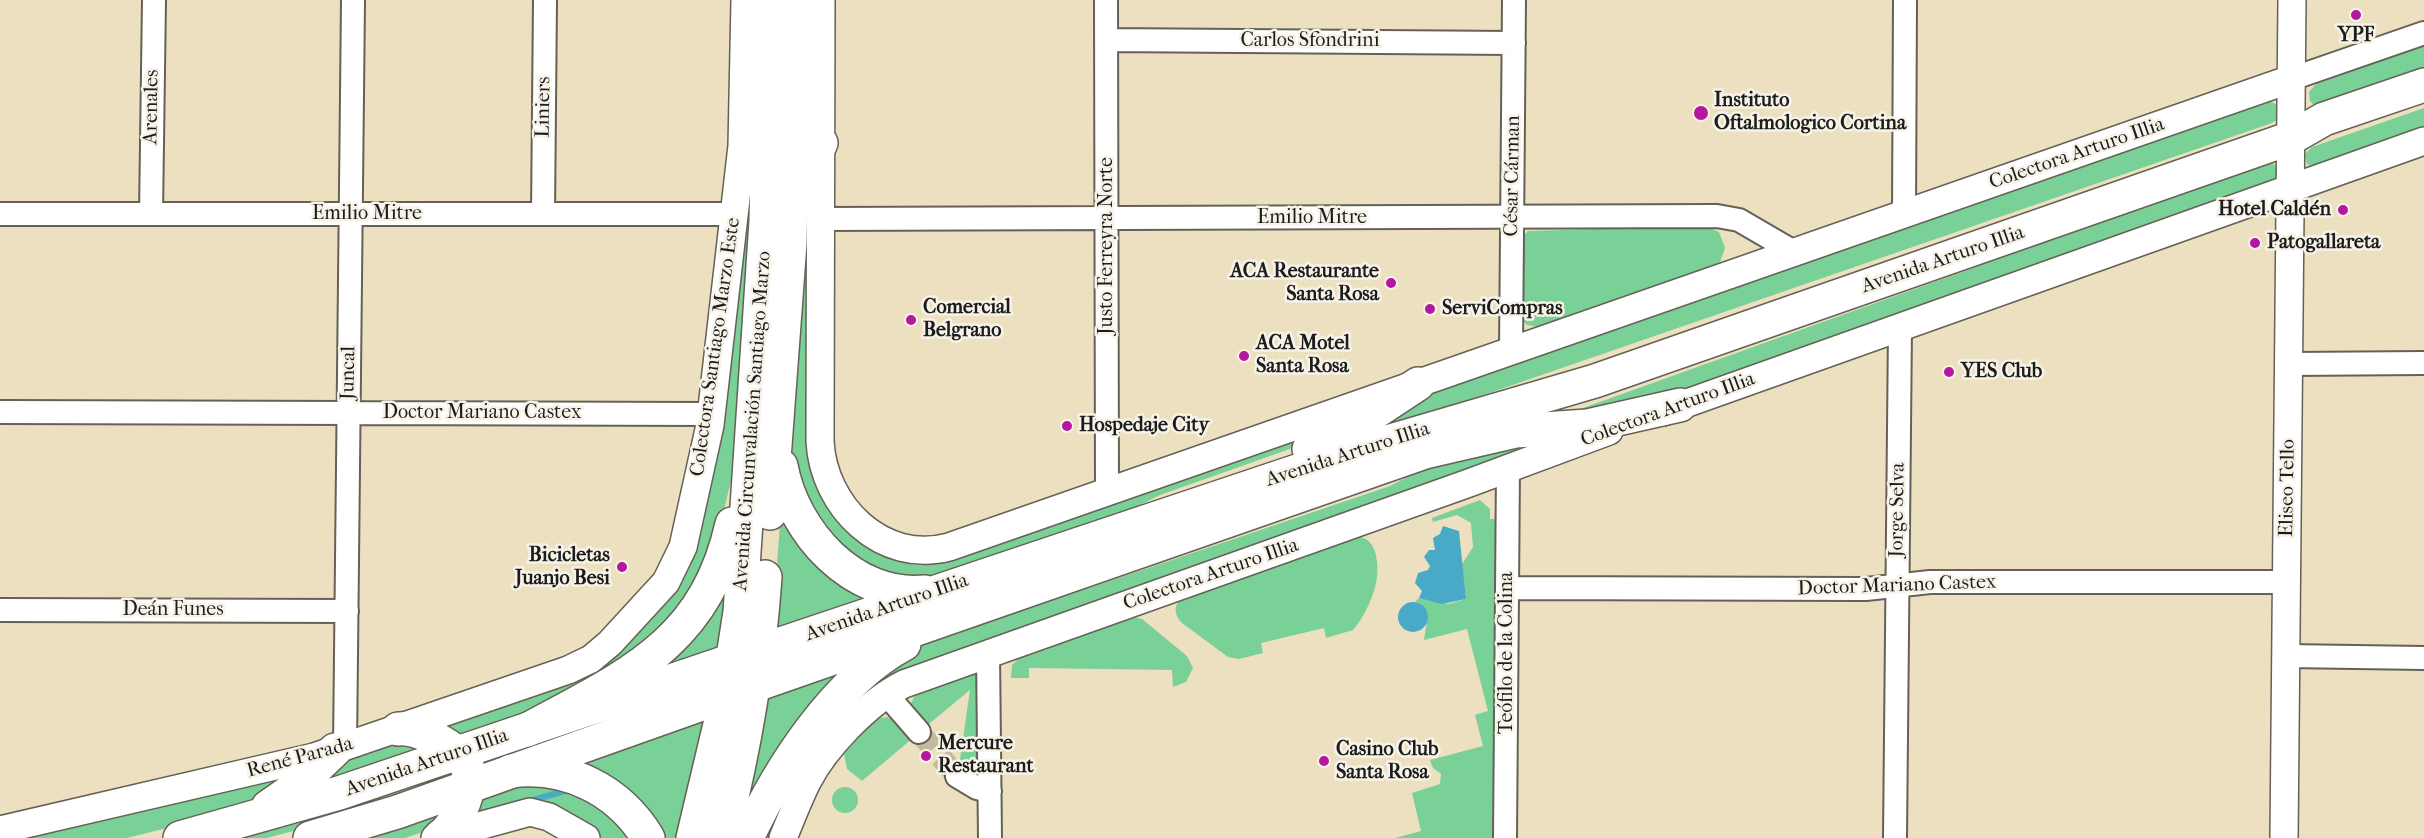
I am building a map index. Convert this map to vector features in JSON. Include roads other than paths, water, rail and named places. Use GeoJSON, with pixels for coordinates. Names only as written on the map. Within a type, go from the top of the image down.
{"type":"FeatureCollection","features":[{"type":"Feature","properties":{"kind":"main road","name":"Avenida Circunvalación Santiago Marzo"},"geometry":{"type":"LineString","coordinates":[[722,838],[778,405],[771,343],[767,204],[770,0]]}},
{"type":"Feature","properties":{"kind":"main road","name":"Avenida Circunvalación Santiago Marzo"},"geometry":{"type":"LineString","coordinates":[[746,656],[741,604],[771,343],[791,207],[795,0]]}},
{"type":"Feature","properties":{"kind":"main road","name":"Avenida Arturo Illia"},"geometry":{"type":"LineString","coordinates":[[2291,138],[2324,119],[2424,85]]}},
{"type":"Feature","properties":{"kind":"main road","name":"Avenida Arturo Illia"},"geometry":{"type":"LineString","coordinates":[[310,838],[467,787],[740,690],[965,597],[1081,544],[1382,443],[1595,381],[2291,138],[2324,133],[2424,97]]}},
{"type":"Feature","properties":{"kind":"main road"},"geometry":{"type":"LineString","coordinates":[[527,730],[643,664],[679,633],[708,593],[721,565],[734,518],[803,187],[821,143]]}},
{"type":"Feature","properties":{"kind":"main road","name":"Avenida Arturo Illia"},"geometry":{"type":"LineString","coordinates":[[180,838],[248,820],[746,656],[965,597],[1425,452],[1595,381]]}},
{"type":"Feature","properties":{"kind":"main road"},"geometry":{"type":"LineString","coordinates":[[1081,544],[1176,496],[1324,444],[1418,384]]}},
{"type":"Feature","properties":{"kind":"main road"},"geometry":{"type":"LineString","coordinates":[[778,405],[780,462],[785,487],[802,524],[822,548],[845,567],[891,590],[965,597]]}},
{"type":"Feature","properties":{"kind":"main road"},"geometry":{"type":"LineString","coordinates":[[1425,452],[1516,430],[1587,426],[1680,405]]}},
{"type":"Feature","properties":{"kind":"main road"},"geometry":{"type":"LineString","coordinates":[[747,838],[789,761],[846,690],[870,668],[965,597]]}},
{"type":"Feature","properties":{"kind":"main road","name":"Avenida Circunvalación Santiago Marzo"},"geometry":{"type":"LineString","coordinates":[[693,838],[740,690]]}},
{"type":"Feature","properties":{"kind":"main road"},"geometry":{"type":"LineString","coordinates":[[398,729],[421,731],[456,753],[467,767],[467,787],[456,822],[437,837]]}},
{"type":"Feature","properties":{"kind":"main road"},"geometry":{"type":"LineString","coordinates":[[248,820],[286,796],[340,749]]}},
{"type":"Feature","properties":{"kind":"main road"},"geometry":{"type":"LineString","coordinates":[[511,771],[552,771],[592,784],[627,811],[648,838]]}},
{"type":"Feature","properties":{"kind":"street","name":"Arenales"},"geometry":{"type":"LineString","coordinates":[[151,214],[154,0]]}},
{"type":"Feature","properties":{"kind":"street","name":"Juncal"},"geometry":{"type":"LineString","coordinates":[[340,749],[346,611],[353,0]]}},
{"type":"Feature","properties":{"kind":"street","name":"Liniers"},"geometry":{"type":"LineString","coordinates":[[543,214],[545,0]]}},
{"type":"Feature","properties":{"kind":"street","name":"Colectora Santiago Marzo Este"},"geometry":{"type":"LineString","coordinates":[[591,659],[610,644],[666,582],[676,566],[683,547],[703,463],[711,414],[743,140],[745,0]]}},
{"type":"Feature","properties":{"kind":"street"},"geometry":{"type":"LineString","coordinates":[[820,219],[821,0]]}},
{"type":"Feature","properties":{"kind":"street","name":"Justo Ferreyra Norte"},"geometry":{"type":"LineString","coordinates":[[1106,0],[1107,492]]}},
{"type":"Feature","properties":{"kind":"street","name":"César Cárman"},"geometry":{"type":"LineString","coordinates":[[1511,351],[1514,0]]}},
{"type":"Feature","properties":{"kind":"street"},"geometry":{"type":"LineString","coordinates":[[1904,214],[1905,0]]}},
{"type":"Feature","properties":{"kind":"street","name":"Eliseo Tello"},"geometry":{"type":"LineString","coordinates":[[2284,838],[2292,0]]}},
{"type":"Feature","properties":{"kind":"street","name":"Colectora Arturo Illia"},"geometry":{"type":"LineString","coordinates":[[820,219],[820,441],[826,476],[836,497],[851,515],[885,542],[913,551],[949,547],[2424,33]]}},
{"type":"Feature","properties":{"kind":"street","name":"Carlos Sfondrini"},"geometry":{"type":"LineString","coordinates":[[1106,40],[1514,43]]}},
{"type":"Feature","properties":{"kind":"street","name":"Colectora Arturo Illia"},"geometry":{"type":"LineString","coordinates":[[886,694],[912,681],[988,653],[1469,483],[2291,186],[2424,141]]}},
{"type":"Feature","properties":{"kind":"street","name":"Emilio Mitre"},"geometry":{"type":"LineString","coordinates":[[0,214],[735,214]]}},
{"type":"Feature","properties":{"kind":"street","name":"Emilio Mitre"},"geometry":{"type":"LineString","coordinates":[[820,219],[1724,217],[1739,220],[1794,252]]}},
{"type":"Feature","properties":{"kind":"street","name":"Jorge Selva"},"geometry":{"type":"LineString","coordinates":[[1895,838],[1900,327]]}},
{"type":"Feature","properties":{"kind":"street"},"geometry":{"type":"LineString","coordinates":[[2290,364],[2424,363]]}},
{"type":"Feature","properties":{"kind":"street","name":"Doctor Mariano Castex"},"geometry":{"type":"LineString","coordinates":[[0,412],[711,414]]}},
{"type":"Feature","properties":{"kind":"street","name":"Teófilo de la Colina"},"geometry":{"type":"LineString","coordinates":[[1505,838],[1508,467]]}},
{"type":"Feature","properties":{"kind":"street","name":"Doctor Mariano Castex"},"geometry":{"type":"LineString","coordinates":[[1507,588],[1866,589],[1930,582],[2287,582]]}},
{"type":"Feature","properties":{"kind":"street","name":"Deán Funes"},"geometry":{"type":"LineString","coordinates":[[0,610],[346,611]]}},
{"type":"Feature","properties":{"kind":"street"},"geometry":{"type":"LineString","coordinates":[[988,653],[990,838]]}},
{"type":"Feature","properties":{"kind":"street"},"geometry":{"type":"LineString","coordinates":[[2286,656],[2424,658]]}},
{"type":"Feature","properties":{"kind":"street","name":"René Parada"},"geometry":{"type":"LineString","coordinates":[[0,830],[340,749],[591,659]]}},
{"type":"Feature","properties":{"kind":"street"},"geometry":{"type":"LineString","coordinates":[[783,838],[807,782],[819,763],[864,712],[886,694],[919,732]]}},
{"type":"Feature","properties":{"kind":"street"},"geometry":{"type":"LineString","coordinates":[[957,776],[977,788],[990,791]]}},
{"type":"Feature","properties":{"kind":"street"},"geometry":{"type":"LineString","coordinates":[[437,837],[531,812],[549,817],[586,838]]}},
{"type":"Feature","properties":{"kind":"water"},"geometry":{"type":"Polygon","coordinates":[[[1443,526],[1459,531],[1466,599],[1442,604],[1419,598],[1422,591],[1415,583],[1418,573],[1428,570],[1430,566],[1424,557],[1429,550],[1435,550],[1433,538],[1440,534],[1443,526]]]}},
{"type":"Feature","properties":{"kind":"water"},"geometry":{"type":"Polygon","coordinates":[[[1413,602],[1419,603],[1427,611],[1427,623],[1419,631],[1413,632],[1407,631],[1399,623],[1398,617],[1399,611],[1407,603],[1413,602]]]}},
{"type":"Feature","properties":{"kind":"waterway"},"geometry":{"type":"LineString","coordinates":[[530,801],[571,789]]}},
{"type":"Feature","properties":{"kind":"tunnel"},"geometry":{"type":"LineString","coordinates":[[919,732],[957,776]]}},
{"type":"Feature","properties":{"kind":"place","name":"YPF"},"geometry":{"type":"Point","coordinates":[2356,15]}},
{"type":"Feature","properties":{"kind":"place","name":"Instituto Oftalmologico Cortina"},"geometry":{"type":"Point","coordinates":[1701,113]}},
{"type":"Feature","properties":{"kind":"place","name":"Hotel Caldén"},"geometry":{"type":"Point","coordinates":[2343,210]}},
{"type":"Feature","properties":{"kind":"place","name":"Patogallareta"},"geometry":{"type":"Point","coordinates":[2255,243]}},
{"type":"Feature","properties":{"kind":"place","name":"ACA Restaurante Santa Rosa"},"geometry":{"type":"Point","coordinates":[1391,283]}},
{"type":"Feature","properties":{"kind":"place","name":"ServiCompras"},"geometry":{"type":"Point","coordinates":[1430,309]}},
{"type":"Feature","properties":{"kind":"place","name":"Comercial Belgrano"},"geometry":{"type":"Point","coordinates":[911,320]}},
{"type":"Feature","properties":{"kind":"place","name":"ACA Motel Santa Rosa"},"geometry":{"type":"Point","coordinates":[1244,356]}},
{"type":"Feature","properties":{"kind":"place","name":"YES Club"},"geometry":{"type":"Point","coordinates":[1949,372]}},
{"type":"Feature","properties":{"kind":"place","name":"Hospedaje City"},"geometry":{"type":"Point","coordinates":[1067,426]}},
{"type":"Feature","properties":{"kind":"place","name":"Bicicletas Juanjo Besi"},"geometry":{"type":"Point","coordinates":[622,567]}},
{"type":"Feature","properties":{"kind":"place","name":"Mercure Restaurant"},"geometry":{"type":"Point","coordinates":[926,756]}},
{"type":"Feature","properties":{"kind":"place","name":"Casino Club Santa Rosa"},"geometry":{"type":"Point","coordinates":[1324,761]}}]}
